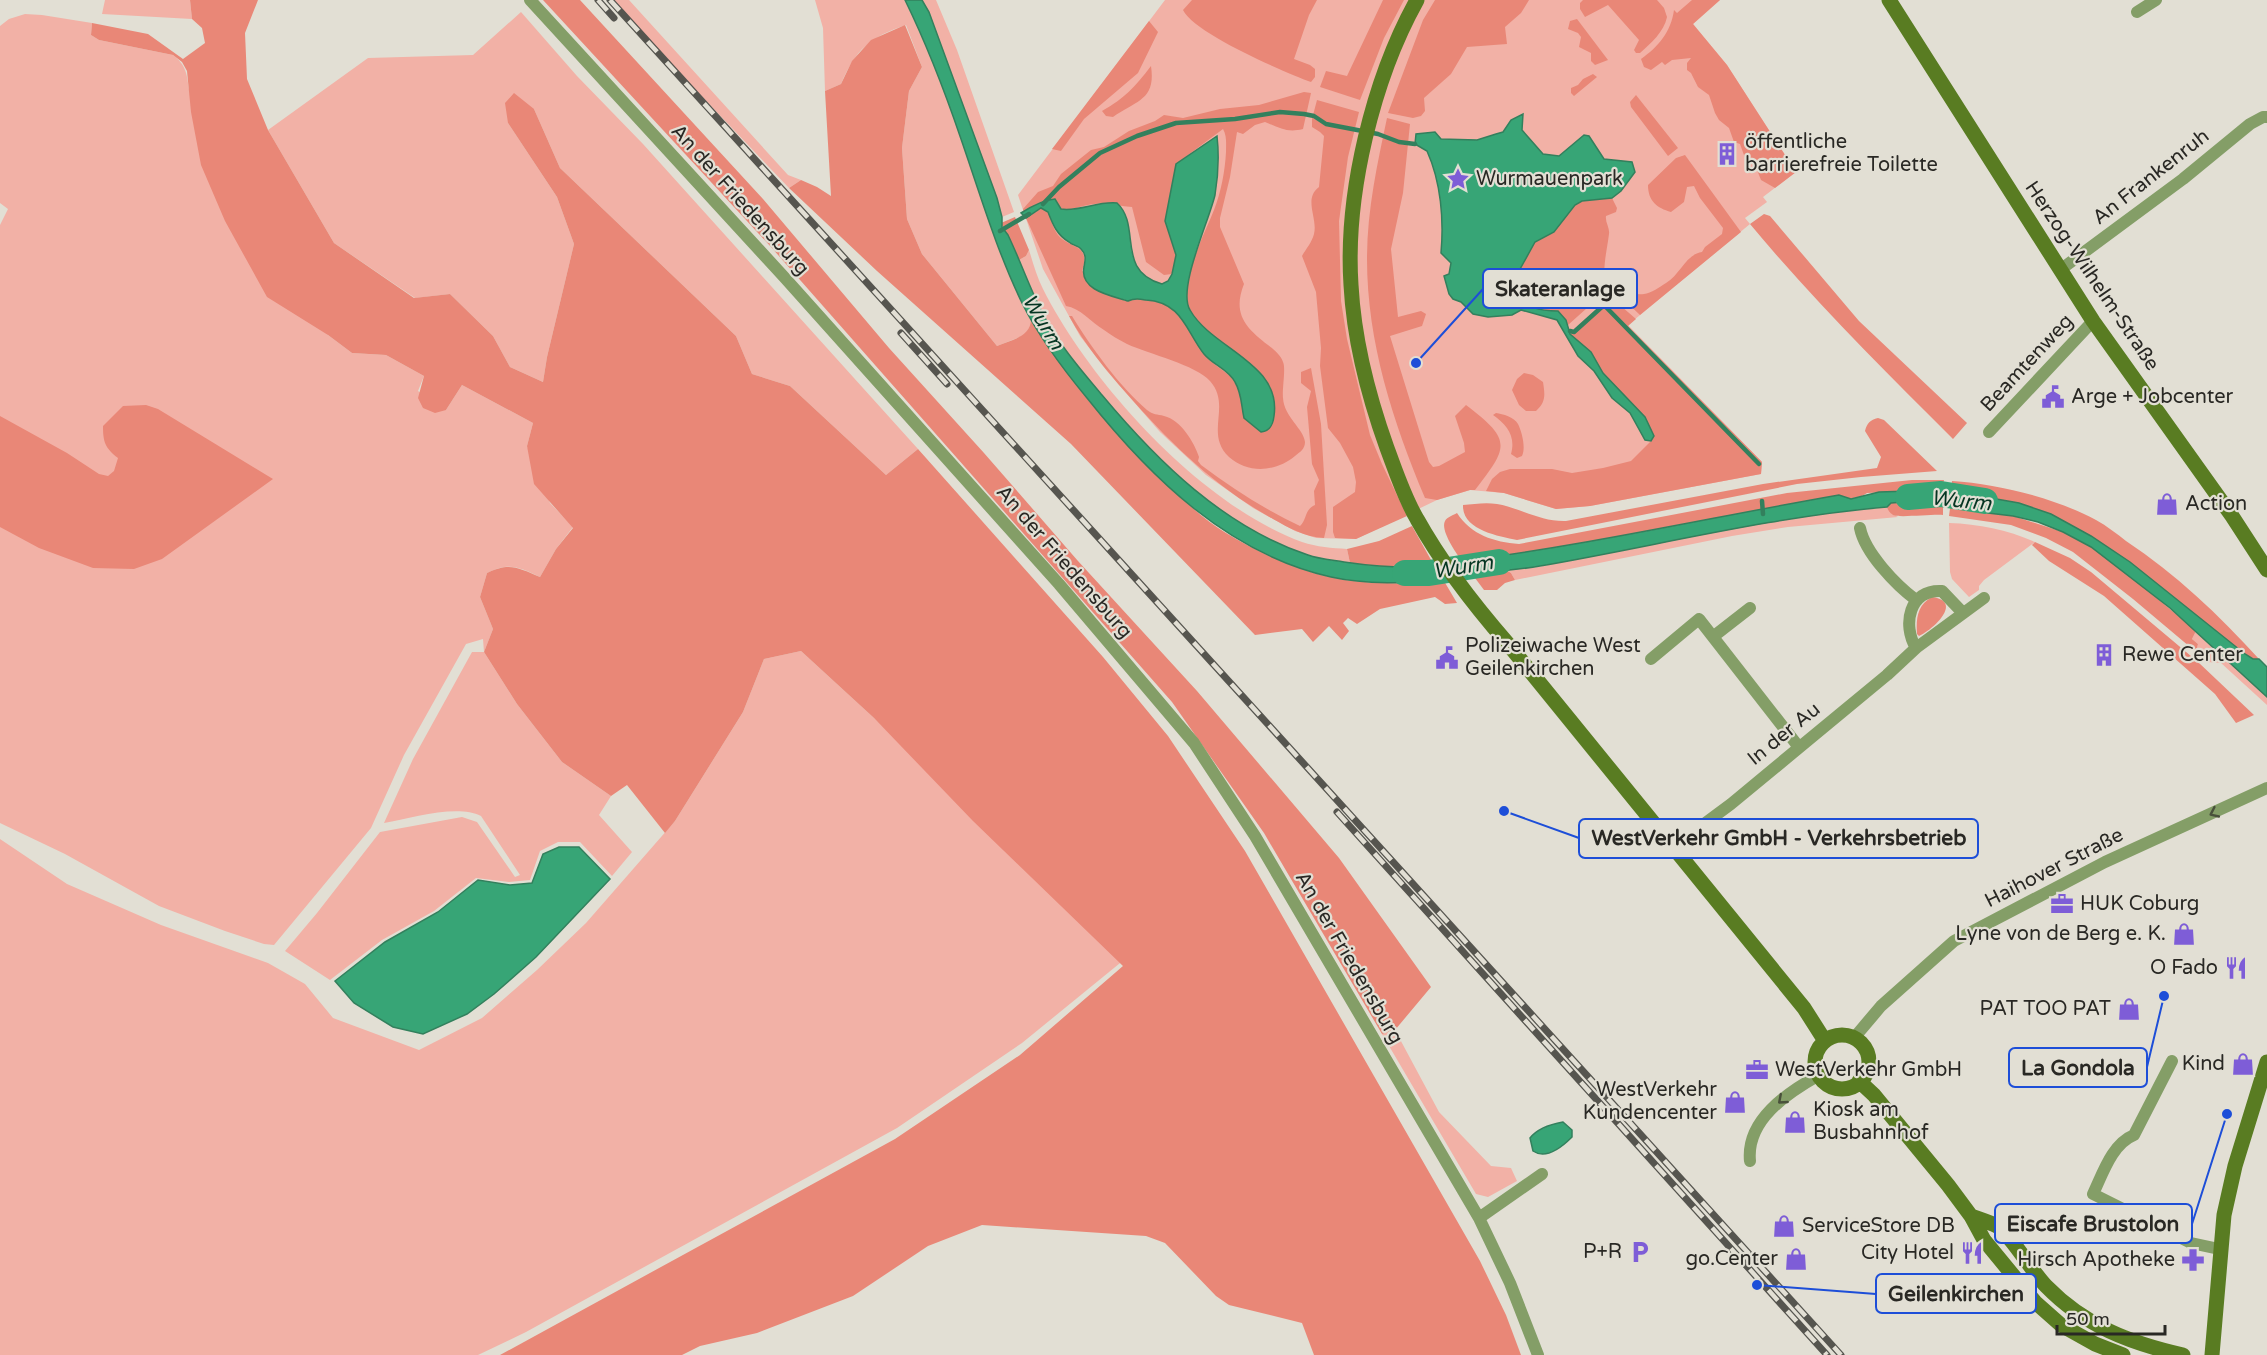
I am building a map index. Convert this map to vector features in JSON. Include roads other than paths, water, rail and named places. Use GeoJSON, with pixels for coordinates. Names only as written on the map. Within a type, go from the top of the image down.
{"type":"FeatureCollection","features":[{"type":"Feature","properties":{"kind":"main road"},"geometry":{"type":"LineString","coordinates":[[1417,0],[1378,90],[1362,154],[1352,236],[1351,284],[1356,330],[1367,388],[1402,489],[1416,518],[1474,606],[1508,644],[1804,1008],[1825,1041]]}},
{"type":"Feature","properties":{"kind":"main road","name":"Herzog-Wilhelm-Straße"},"geometry":{"type":"LineString","coordinates":[[1889,0],[2093,321],[2232,516],[2267,570]]}},
{"type":"Feature","properties":{"kind":"main road"},"geometry":{"type":"LineString","coordinates":[[1842,1035],[1854,1038],[1864,1046],[1868,1058],[1866,1071],[1859,1082],[1847,1088],[1834,1087],[1819,1075],[1815,1060],[1820,1046],[1825,1041],[1842,1035]]}},
{"type":"Feature","properties":{"kind":"main road"},"geometry":{"type":"LineString","coordinates":[[2212,1355],[2219,1249],[2226,1205],[2267,1062]]}},
{"type":"Feature","properties":{"kind":"main road"},"geometry":{"type":"LineString","coordinates":[[1859,1082],[1874,1095],[1971,1215],[1984,1240],[2035,1302],[2061,1325],[2095,1344],[2123,1355]]}},
{"type":"Feature","properties":{"kind":"main road"},"geometry":{"type":"LineString","coordinates":[[1971,1215],[1998,1227],[2044,1284],[2070,1309],[2141,1346],[2183,1355]]}},
{"type":"Feature","properties":{"kind":"street","name":"An der Friedensburg"},"geometry":{"type":"LineString","coordinates":[[530,0],[777,269],[1059,584],[1194,743],[1255,836],[1479,1218],[1510,1283],[1538,1355]]}},
{"type":"Feature","properties":{"kind":"street"},"geometry":{"type":"LineString","coordinates":[[2137,12],[2156,0]]}},
{"type":"Feature","properties":{"kind":"street","name":"An Frankenruh"},"geometry":{"type":"LineString","coordinates":[[2060,270],[2183,179],[2250,124],[2267,117]]}},
{"type":"Feature","properties":{"kind":"street","name":"Beamtenweg"},"geometry":{"type":"LineString","coordinates":[[1989,432],[2093,321]]}},
{"type":"Feature","properties":{"kind":"street"},"geometry":{"type":"LineString","coordinates":[[1860,528],[1862,539],[1892,580],[1916,600]]}},
{"type":"Feature","properties":{"kind":"street"},"geometry":{"type":"LineString","coordinates":[[1916,648],[1911,639],[1908,623],[1916,600],[1932,590],[1942,591],[1963,613]]}},
{"type":"Feature","properties":{"kind":"street","name":"In der Au"},"geometry":{"type":"LineString","coordinates":[[1673,847],[1731,804],[1798,746],[1887,675],[1916,648],[1984,598]]}},
{"type":"Feature","properties":{"kind":"street"},"geometry":{"type":"LineString","coordinates":[[1714,636],[1749,608]]}},
{"type":"Feature","properties":{"kind":"street"},"geometry":{"type":"LineString","coordinates":[[1651,659],[1699,620],[1714,636],[1750,687],[1798,746]]}},
{"type":"Feature","properties":{"kind":"street","name":"Haihover Straße"},"geometry":{"type":"LineString","coordinates":[[1854,1038],[1881,1006],[1954,941],[2105,862],[2267,788]]}},
{"type":"Feature","properties":{"kind":"street"},"geometry":{"type":"LineString","coordinates":[[2172,1061],[2134,1135],[2123,1140],[2116,1149],[2092,1194],[2191,1243],[2219,1249]]}},
{"type":"Feature","properties":{"kind":"street"},"geometry":{"type":"LineString","coordinates":[[1750,1161],[1749,1149],[1753,1134],[1769,1112],[1795,1089],[1819,1075]]}},
{"type":"Feature","properties":{"kind":"street"},"geometry":{"type":"LineString","coordinates":[[1479,1218],[1542,1174]]}},
{"type":"Feature","properties":{"kind":"water"},"geometry":{"type":"Polygon","coordinates":[[[905,0],[922,0],[929,12],[997,198],[1002,227],[1008,235],[1047,321],[1077,365],[1123,420],[1194,490],[1248,528],[1277,543],[1312,556],[1356,564],[1435,567],[1444,581],[1401,583],[1359,581],[1331,577],[1294,566],[1258,550],[1225,531],[1194,509],[1137,456],[1061,365],[1023,305],[997,244],[942,86],[905,0]]]}},
{"type":"Feature","properties":{"kind":"water"},"geometry":{"type":"Polygon","coordinates":[[[1523,114],[1522,130],[1543,154],[1559,156],[1584,135],[1589,136],[1604,159],[1632,162],[1635,172],[1621,191],[1612,198],[1582,201],[1575,205],[1554,232],[1535,242],[1519,271],[1516,293],[1534,308],[1558,311],[1566,320],[1570,334],[1591,352],[1603,373],[1645,417],[1654,436],[1651,441],[1645,440],[1630,413],[1612,398],[1594,371],[1578,356],[1557,320],[1521,310],[1512,315],[1488,317],[1473,314],[1449,294],[1444,276],[1449,274],[1451,263],[1441,253],[1442,214],[1436,175],[1427,151],[1415,144],[1416,134],[1435,132],[1441,139],[1477,140],[1503,132],[1511,120],[1523,114]]]}},
{"type":"Feature","properties":{"kind":"water"},"geometry":{"type":"Polygon","coordinates":[[[1217,136],[1218,166],[1215,195],[1195,254],[1187,300],[1190,310],[1200,324],[1257,369],[1267,383],[1274,398],[1274,416],[1271,427],[1261,432],[1244,418],[1235,382],[1204,354],[1175,312],[1158,302],[1137,299],[1128,301],[1098,291],[1087,282],[1084,275],[1083,251],[1058,233],[1048,212],[1041,208],[1026,218],[1021,213],[1038,204],[1055,199],[1061,209],[1068,210],[1117,203],[1128,224],[1131,247],[1139,269],[1148,278],[1162,284],[1168,281],[1172,274],[1176,255],[1165,221],[1176,164],[1217,136]]]}},
{"type":"Feature","properties":{"kind":"water"},"geometry":{"type":"Polygon","coordinates":[[[1942,490],[1943,499],[1891,503],[1887,507],[1756,525],[1532,567],[1472,574],[1462,561],[1604,539],[1839,495],[1851,499],[1879,492],[1942,490]]]}},
{"type":"Feature","properties":{"kind":"water"},"geometry":{"type":"Polygon","coordinates":[[[1951,491],[2019,503],[2051,514],[2091,536],[2130,562],[2245,654],[2253,659],[2259,659],[2267,667],[2267,697],[2170,608],[2091,547],[2038,522],[1988,513],[1977,505],[1951,501],[1951,491]]]}},
{"type":"Feature","properties":{"kind":"water"},"geometry":{"type":"Polygon","coordinates":[[[559,847],[579,847],[610,879],[536,957],[467,1014],[423,1034],[393,1027],[354,1003],[335,981],[385,942],[438,912],[478,880],[510,885],[532,883],[543,854],[559,847]]]}},
{"type":"Feature","properties":{"kind":"water"},"geometry":{"type":"Polygon","coordinates":[[[1563,1122],[1572,1130],[1572,1137],[1549,1153],[1533,1151],[1530,1138],[1533,1135],[1545,1127],[1563,1122]]]}},
{"type":"Feature","properties":{"kind":"waterway"},"geometry":{"type":"LineString","coordinates":[[1043,204],[1059,187],[1100,153],[1137,136],[1176,123],[1235,119],[1280,112],[1304,114],[1314,116],[1326,124],[1415,144]]}},
{"type":"Feature","properties":{"kind":"waterway"},"geometry":{"type":"LineString","coordinates":[[1000,231],[1029,214]]}},
{"type":"Feature","properties":{"kind":"waterway"},"geometry":{"type":"LineString","coordinates":[[1570,331],[1574,332],[1604,305],[1759,464]]}},
{"type":"Feature","properties":{"kind":"waterway","name":"Wurm"},"geometry":{"type":"LineString","coordinates":[[1908,497],[1941,494],[1985,501]]}},
{"type":"Feature","properties":{"kind":"waterway"},"geometry":{"type":"LineString","coordinates":[[1762,501],[1763,514]]}},
{"type":"Feature","properties":{"kind":"waterway","name":"Wurm"},"geometry":{"type":"LineString","coordinates":[[1405,573],[1429,573],[1499,562]]}},
{"type":"Feature","properties":{"kind":"railway"},"geometry":{"type":"LineString","coordinates":[[598,0],[614,18]]}},
{"type":"Feature","properties":{"kind":"railway"},"geometry":{"type":"LineString","coordinates":[[610,0],[1841,1355]]}},
{"type":"Feature","properties":{"kind":"railway"},"geometry":{"type":"LineString","coordinates":[[901,333],[947,384]]}},
{"type":"Feature","properties":{"kind":"railway"},"geometry":{"type":"LineString","coordinates":[[1337,812],[1827,1355]]}},
{"type":"Feature","properties":{"kind":"place","name":"öffentliche barrierefreie Toilette"},"geometry":{"type":"Point","coordinates":[1727,154]}},
{"type":"Feature","properties":{"kind":"place","name":"Wurmauenpark"},"geometry":{"type":"Point","coordinates":[1458,179]}},
{"type":"Feature","properties":{"kind":"place","name":"Skateranlage"},"geometry":{"type":"Point","coordinates":[1416,363]}},
{"type":"Feature","properties":{"kind":"place","name":"Arge + Jobcenter"},"geometry":{"type":"Point","coordinates":[2053,397]}},
{"type":"Feature","properties":{"kind":"place","name":"Action"},"geometry":{"type":"Point","coordinates":[2167,504]}},
{"type":"Feature","properties":{"kind":"place","name":"Rewe Center"},"geometry":{"type":"Point","coordinates":[2104,655]}},
{"type":"Feature","properties":{"kind":"place","name":"Polizeiwache West Geilenkirchen"},"geometry":{"type":"Point","coordinates":[1447,658]}},
{"type":"Feature","properties":{"kind":"place","name":"WestVerkehr GmbH - Verkehrsbetrieb"},"geometry":{"type":"Point","coordinates":[1504,811]}},
{"type":"Feature","properties":{"kind":"place","name":"HUK Coburg"},"geometry":{"type":"Point","coordinates":[2062,904]}},
{"type":"Feature","properties":{"kind":"place","name":"Lyne von de Berg e. K."},"geometry":{"type":"Point","coordinates":[2184,934]}},
{"type":"Feature","properties":{"kind":"place","name":"O Fado"},"geometry":{"type":"Point","coordinates":[2236,968]}},
{"type":"Feature","properties":{"kind":"place","name":"La Gondola"},"geometry":{"type":"Point","coordinates":[2164,996]}},
{"type":"Feature","properties":{"kind":"place","name":"PAT TOO PAT"},"geometry":{"type":"Point","coordinates":[2129,1009]}},
{"type":"Feature","properties":{"kind":"place","name":"Kind"},"geometry":{"type":"Point","coordinates":[2243,1064]}},
{"type":"Feature","properties":{"kind":"place","name":"WestVerkehr GmbH"},"geometry":{"type":"Point","coordinates":[1757,1070]}},
{"type":"Feature","properties":{"kind":"place","name":"WestVerkehr Kundencenter"},"geometry":{"type":"Point","coordinates":[1735,1102]}},
{"type":"Feature","properties":{"kind":"place","name":"Eiscafe Brustolon"},"geometry":{"type":"Point","coordinates":[2227,1114]}},
{"type":"Feature","properties":{"kind":"place","name":"Kiosk am Busbahnhof"},"geometry":{"type":"Point","coordinates":[1795,1122]}},
{"type":"Feature","properties":{"kind":"place","name":"ServiceStore DB"},"geometry":{"type":"Point","coordinates":[1784,1226]}},
{"type":"Feature","properties":{"kind":"place","name":"P+R"},"geometry":{"type":"Point","coordinates":[1640,1252]}},
{"type":"Feature","properties":{"kind":"place","name":"City Hotel"},"geometry":{"type":"Point","coordinates":[1972,1253]}},
{"type":"Feature","properties":{"kind":"place","name":"go.Center"},"geometry":{"type":"Point","coordinates":[1796,1259]}},
{"type":"Feature","properties":{"kind":"place","name":"Hirsch Apotheke"},"geometry":{"type":"Point","coordinates":[2193,1260]}},
{"type":"Feature","properties":{"kind":"place","name":"Geilenkirchen"},"geometry":{"type":"Point","coordinates":[1757,1285]}}]}
